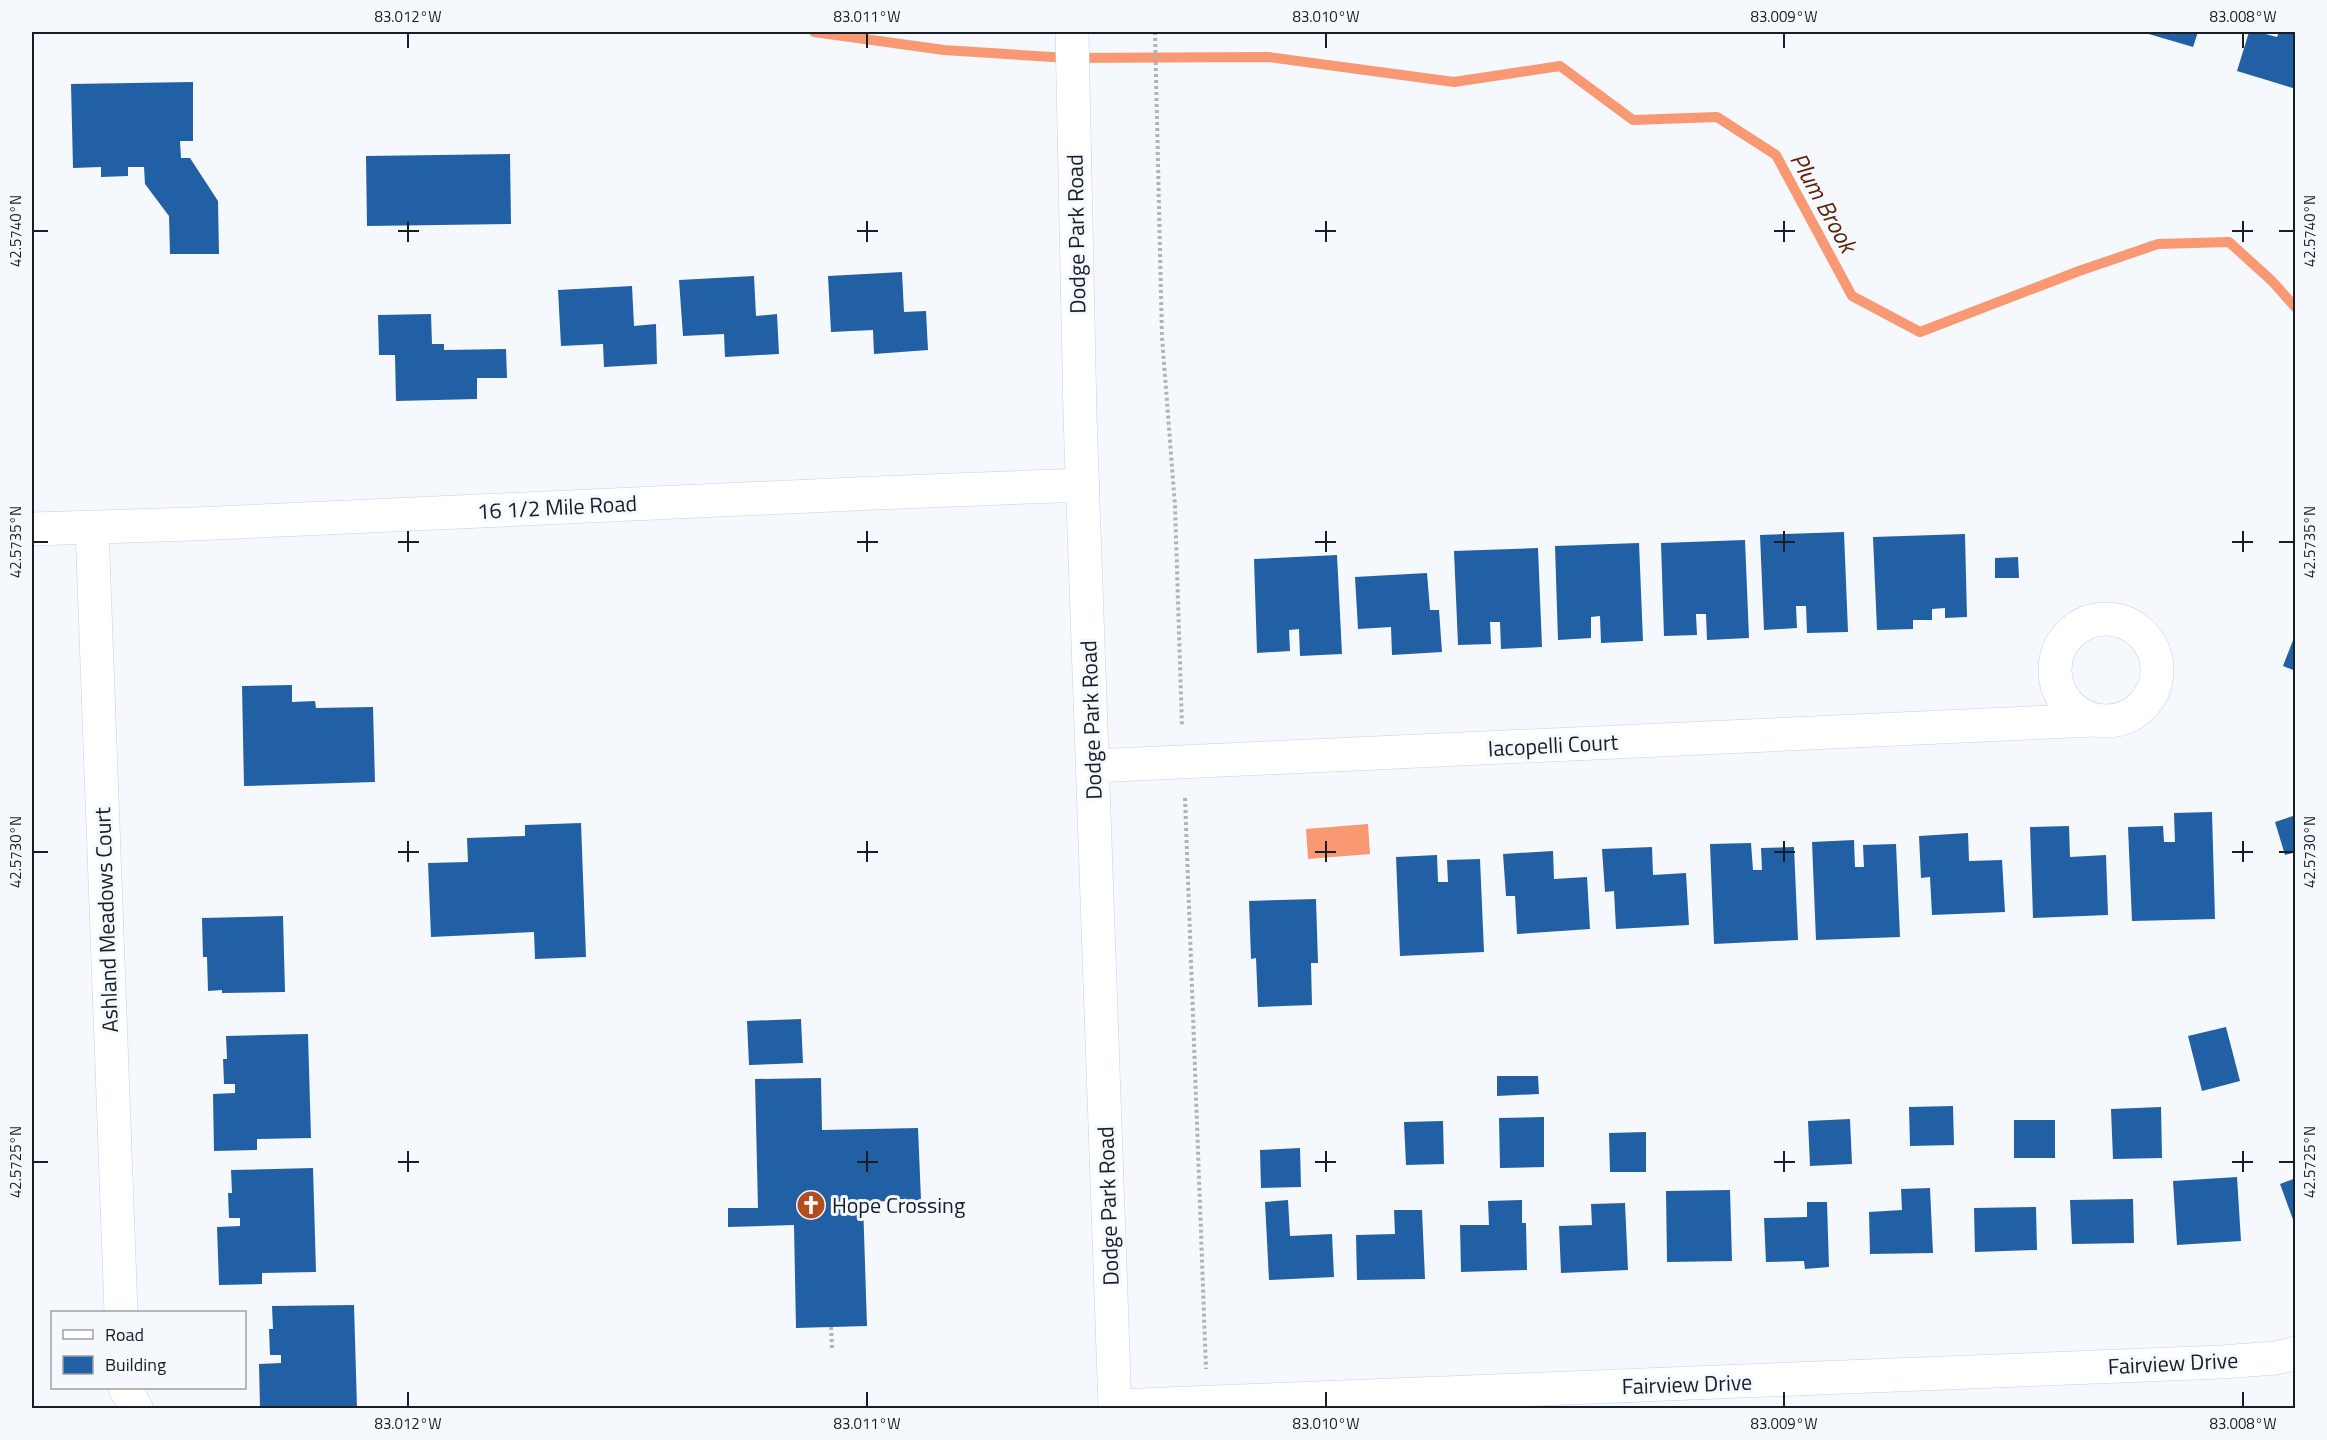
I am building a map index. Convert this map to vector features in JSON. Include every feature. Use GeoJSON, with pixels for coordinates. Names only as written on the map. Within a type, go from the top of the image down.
{"type":"FeatureCollection","features":[{"type":"Feature","properties":{"kind":"street","name":"Dodge Park Road"},"geometry":{"type":"LineString","coordinates":[[1072,32],[1083,485],[1115,1407]]}},
{"type":"Feature","properties":{"kind":"street","name":"16 1/2 Mile Road"},"geometry":{"type":"LineString","coordinates":[[32,529],[1083,485]]}},
{"type":"Feature","properties":{"kind":"street","name":"Ashland Meadows Court"},"geometry":{"type":"LineString","coordinates":[[92,528],[121,1311]]}},
{"type":"Feature","properties":{"kind":"street","name":"Iacopelli Court"},"geometry":{"type":"LineString","coordinates":[[1093,766],[2110,721],[2125,718],[2139,709],[2150,697],[2156,682],[2157,667],[2154,651],[2144,636],[2130,625],[2113,620],[2096,620],[2079,627],[2066,639],[2038,699],[2013,724]]}},
{"type":"Feature","properties":{"kind":"street"},"geometry":{"type":"LineString","coordinates":[[2058,654],[2055,672],[2059,689],[2067,703],[2079,713],[2094,720]]}},
{"type":"Feature","properties":{"kind":"street","name":"Fairview Drive"},"geometry":{"type":"LineString","coordinates":[[1115,1407],[2221,1362],[2276,1358],[2295,1353]]}},
{"type":"Feature","properties":{"kind":"street"},"geometry":{"type":"LineString","coordinates":[[113,1408],[123,1389]]}},
{"type":"Feature","properties":{"kind":"street"},"geometry":{"type":"LineString","coordinates":[[125,1389],[136,1408]]}},
{"type":"Feature","properties":{"kind":"path"},"geometry":{"type":"LineString","coordinates":[[1155,32],[1162,338],[1175,506],[1182,729]]}},
{"type":"Feature","properties":{"kind":"path"},"geometry":{"type":"LineString","coordinates":[[1184,787],[1206,1377]]}},
{"type":"Feature","properties":{"kind":"path"},"geometry":{"type":"LineString","coordinates":[[831,1327],[832,1349]]}},
{"type":"Feature","properties":{"kind":"shaded area"},"geometry":{"type":"Polygon","coordinates":[[[1368,824],[1370,854],[1308,859],[1306,829],[1368,824]]]}},
{"type":"Feature","properties":{"kind":"building"},"geometry":{"type":"Polygon","coordinates":[[[2142,32],[2198,32],[2193,47],[2142,32]]]}},
{"type":"Feature","properties":{"kind":"building"},"geometry":{"type":"Polygon","coordinates":[[[2249,32],[2277,37],[2279,32],[2296,32],[2296,89],[2237,71],[2249,32]]]}},
{"type":"Feature","properties":{"kind":"building"},"geometry":{"type":"Polygon","coordinates":[[[193,82],[193,141],[180,141],[181,158],[190,158],[218,201],[219,254],[170,254],[169,216],[145,184],[144,167],[128,167],[128,176],[101,177],[101,167],[73,168],[71,84],[193,82]]]}},
{"type":"Feature","properties":{"kind":"building"},"geometry":{"type":"Polygon","coordinates":[[[510,154],[511,224],[367,226],[366,156],[510,154]]]}},
{"type":"Feature","properties":{"kind":"building"},"geometry":{"type":"Polygon","coordinates":[[[902,272],[904,312],[926,311],[928,350],[874,354],[873,330],[831,332],[828,276],[902,272]]]}},
{"type":"Feature","properties":{"kind":"building"},"geometry":{"type":"Polygon","coordinates":[[[754,276],[756,316],[777,314],[779,354],[725,357],[724,334],[683,336],[679,280],[754,276]]]}},
{"type":"Feature","properties":{"kind":"building"},"geometry":{"type":"Polygon","coordinates":[[[632,286],[634,326],[656,324],[657,364],[604,367],[603,344],[561,346],[558,290],[632,286]]]}},
{"type":"Feature","properties":{"kind":"building"},"geometry":{"type":"Polygon","coordinates":[[[431,314],[432,344],[444,344],[444,350],[506,349],[507,378],[477,378],[477,399],[396,401],[395,355],[379,355],[378,315],[431,314]]]}},
{"type":"Feature","properties":{"kind":"building"},"geometry":{"type":"Polygon","coordinates":[[[1844,532],[1848,632],[1807,633],[1806,606],[1796,606],[1797,628],[1764,630],[1760,535],[1844,532]]]}},
{"type":"Feature","properties":{"kind":"building"},"geometry":{"type":"Polygon","coordinates":[[[1965,534],[1967,617],[1945,618],[1945,608],[1932,609],[1932,620],[1913,620],[1913,629],[1877,630],[1873,537],[1965,534]]]}},
{"type":"Feature","properties":{"kind":"building"},"geometry":{"type":"Polygon","coordinates":[[[1745,540],[1749,638],[1707,640],[1706,614],[1696,614],[1697,635],[1664,636],[1661,543],[1745,540]]]}},
{"type":"Feature","properties":{"kind":"building"},"geometry":{"type":"Polygon","coordinates":[[[1639,543],[1643,641],[1601,643],[1600,616],[1591,617],[1591,638],[1558,640],[1555,546],[1639,543]]]}},
{"type":"Feature","properties":{"kind":"building"},"geometry":{"type":"Polygon","coordinates":[[[1538,548],[1542,647],[1501,649],[1500,622],[1490,622],[1491,644],[1458,645],[1454,551],[1538,548]]]}},
{"type":"Feature","properties":{"kind":"building"},"geometry":{"type":"Polygon","coordinates":[[[1337,555],[1342,654],[1300,656],[1299,629],[1289,630],[1290,651],[1257,653],[1254,559],[1337,555]]]}},
{"type":"Feature","properties":{"kind":"building"},"geometry":{"type":"Polygon","coordinates":[[[2018,557],[2019,578],[1995,578],[1995,558],[2018,557]]]}},
{"type":"Feature","properties":{"kind":"building"},"geometry":{"type":"Polygon","coordinates":[[[1427,573],[1430,610],[1439,610],[1442,652],[1392,655],[1391,627],[1358,629],[1355,577],[1427,573]]]}},
{"type":"Feature","properties":{"kind":"building"},"geometry":{"type":"Polygon","coordinates":[[[2296,635],[2296,671],[2283,666],[2296,635]]]}},
{"type":"Feature","properties":{"kind":"building"},"geometry":{"type":"Polygon","coordinates":[[[292,685],[292,702],[315,701],[316,708],[373,707],[375,782],[244,786],[242,686],[292,685]]]}},
{"type":"Feature","properties":{"kind":"building"},"geometry":{"type":"Polygon","coordinates":[[[2212,812],[2215,919],[2132,921],[2128,827],[2163,826],[2164,842],[2175,842],[2174,813],[2212,812]]]}},
{"type":"Feature","properties":{"kind":"building"},"geometry":{"type":"Polygon","coordinates":[[[2296,815],[2296,852],[2285,855],[2275,822],[2296,815]]]}},
{"type":"Feature","properties":{"kind":"building"},"geometry":{"type":"Polygon","coordinates":[[[581,823],[586,957],[535,959],[534,932],[431,937],[428,863],[468,862],[467,838],[525,836],[525,825],[581,823]]]}},
{"type":"Feature","properties":{"kind":"building"},"geometry":{"type":"Polygon","coordinates":[[[2069,826],[2070,857],[2106,855],[2108,915],[2033,918],[2030,827],[2069,826]]]}},
{"type":"Feature","properties":{"kind":"building"},"geometry":{"type":"Polygon","coordinates":[[[1968,833],[1969,861],[2002,860],[2005,912],[1932,915],[1930,877],[1921,878],[1919,836],[1968,833]]]}},
{"type":"Feature","properties":{"kind":"building"},"geometry":{"type":"Polygon","coordinates":[[[1854,840],[1855,867],[1864,867],[1863,845],[1896,844],[1900,937],[1816,940],[1812,842],[1854,840]]]}},
{"type":"Feature","properties":{"kind":"building"},"geometry":{"type":"Polygon","coordinates":[[[1751,843],[1753,870],[1762,870],[1761,848],[1794,847],[1798,940],[1714,944],[1710,844],[1751,843]]]}},
{"type":"Feature","properties":{"kind":"building"},"geometry":{"type":"Polygon","coordinates":[[[1652,847],[1653,875],[1686,873],[1689,925],[1616,929],[1614,891],[1605,892],[1602,849],[1652,847]]]}},
{"type":"Feature","properties":{"kind":"building"},"geometry":{"type":"Polygon","coordinates":[[[1553,851],[1554,879],[1587,877],[1590,929],[1517,934],[1515,896],[1506,896],[1503,854],[1553,851]]]}},
{"type":"Feature","properties":{"kind":"building"},"geometry":{"type":"Polygon","coordinates":[[[1437,855],[1438,882],[1448,882],[1447,860],[1480,859],[1484,952],[1400,956],[1396,857],[1437,855]]]}},
{"type":"Feature","properties":{"kind":"building"},"geometry":{"type":"Polygon","coordinates":[[[1316,899],[1318,963],[1311,963],[1312,1005],[1258,1007],[1256,958],[1251,959],[1249,901],[1316,899]]]}},
{"type":"Feature","properties":{"kind":"building"},"geometry":{"type":"Polygon","coordinates":[[[283,916],[285,992],[222,993],[222,990],[208,991],[207,957],[203,957],[202,918],[283,916]]]}},
{"type":"Feature","properties":{"kind":"building"},"geometry":{"type":"Polygon","coordinates":[[[801,1019],[803,1063],[749,1065],[747,1021],[801,1019]]]}},
{"type":"Feature","properties":{"kind":"building"},"geometry":{"type":"Polygon","coordinates":[[[2226,1027],[2240,1081],[2202,1091],[2188,1036],[2226,1027]]]}},
{"type":"Feature","properties":{"kind":"building"},"geometry":{"type":"Polygon","coordinates":[[[308,1034],[311,1138],[257,1139],[257,1150],[214,1151],[213,1094],[235,1093],[235,1084],[224,1084],[223,1059],[227,1059],[226,1036],[308,1034]]]}},
{"type":"Feature","properties":{"kind":"building"},"geometry":{"type":"Polygon","coordinates":[[[1497,1076],[1538,1076],[1539,1094],[1497,1096],[1497,1076]]]}},
{"type":"Feature","properties":{"kind":"building","name":"Hope Crossing"},"geometry":{"type":"Polygon","coordinates":[[[821,1078],[822,1130],[918,1128],[921,1200],[863,1202],[867,1326],[796,1328],[794,1225],[728,1227],[728,1208],[758,1208],[755,1079],[821,1078]]]}},
{"type":"Feature","properties":{"kind":"building"},"geometry":{"type":"Polygon","coordinates":[[[1953,1106],[1954,1145],[1910,1146],[1909,1107],[1953,1106]]]}},
{"type":"Feature","properties":{"kind":"building"},"geometry":{"type":"Polygon","coordinates":[[[2161,1107],[2162,1158],[2113,1159],[2111,1109],[2161,1107]]]}},
{"type":"Feature","properties":{"kind":"building"},"geometry":{"type":"Polygon","coordinates":[[[1544,1117],[1544,1167],[1500,1168],[1499,1118],[1544,1117]]]}},
{"type":"Feature","properties":{"kind":"building"},"geometry":{"type":"Polygon","coordinates":[[[1850,1119],[1852,1164],[1810,1166],[1808,1121],[1850,1119]]]}},
{"type":"Feature","properties":{"kind":"building"},"geometry":{"type":"Polygon","coordinates":[[[2014,1120],[2055,1120],[2055,1158],[2014,1158],[2014,1120]]]}},
{"type":"Feature","properties":{"kind":"building"},"geometry":{"type":"Polygon","coordinates":[[[1443,1121],[1444,1164],[1406,1165],[1404,1122],[1443,1121]]]}},
{"type":"Feature","properties":{"kind":"building"},"geometry":{"type":"Polygon","coordinates":[[[1646,1132],[1646,1172],[1610,1172],[1609,1133],[1646,1132]]]}},
{"type":"Feature","properties":{"kind":"building"},"geometry":{"type":"Polygon","coordinates":[[[1300,1148],[1301,1187],[1261,1188],[1260,1150],[1300,1148]]]}},
{"type":"Feature","properties":{"kind":"building"},"geometry":{"type":"Polygon","coordinates":[[[313,1168],[316,1272],[262,1273],[262,1284],[219,1285],[217,1227],[240,1226],[240,1218],[229,1218],[228,1193],[232,1193],[231,1170],[313,1168]]]}},
{"type":"Feature","properties":{"kind":"building"},"geometry":{"type":"Polygon","coordinates":[[[2237,1177],[2241,1241],[2177,1245],[2173,1181],[2237,1177]]]}},
{"type":"Feature","properties":{"kind":"building"},"geometry":{"type":"Polygon","coordinates":[[[2296,1178],[2296,1225],[2295,1225],[2280,1184],[2296,1178]]]}},
{"type":"Feature","properties":{"kind":"building"},"geometry":{"type":"Polygon","coordinates":[[[1930,1188],[1933,1253],[1870,1254],[1869,1212],[1902,1210],[1901,1189],[1930,1188]]]}},
{"type":"Feature","properties":{"kind":"building"},"geometry":{"type":"Polygon","coordinates":[[[1730,1190],[1732,1261],[1667,1262],[1666,1191],[1730,1190]]]}},
{"type":"Feature","properties":{"kind":"building"},"geometry":{"type":"Polygon","coordinates":[[[2133,1199],[2134,1243],[2072,1244],[2070,1200],[2133,1199]]]}},
{"type":"Feature","properties":{"kind":"building"},"geometry":{"type":"Polygon","coordinates":[[[1288,1200],[1290,1236],[1332,1234],[1334,1277],[1269,1280],[1265,1202],[1288,1200]]]}},
{"type":"Feature","properties":{"kind":"building"},"geometry":{"type":"Polygon","coordinates":[[[1522,1200],[1522,1223],[1526,1223],[1527,1270],[1461,1272],[1460,1225],[1489,1225],[1488,1201],[1522,1200]]]}},
{"type":"Feature","properties":{"kind":"building"},"geometry":{"type":"Polygon","coordinates":[[[1807,1202],[1827,1202],[1829,1267],[1805,1269],[1804,1261],[1766,1262],[1764,1218],[1807,1217],[1807,1202]]]}},
{"type":"Feature","properties":{"kind":"building"},"geometry":{"type":"Polygon","coordinates":[[[1625,1203],[1628,1270],[1561,1273],[1559,1226],[1592,1225],[1591,1204],[1625,1203]]]}},
{"type":"Feature","properties":{"kind":"building"},"geometry":{"type":"Polygon","coordinates":[[[2036,1207],[2037,1250],[1975,1252],[1974,1208],[2036,1207]]]}},
{"type":"Feature","properties":{"kind":"building"},"geometry":{"type":"Polygon","coordinates":[[[1394,1210],[1422,1210],[1425,1279],[1357,1280],[1356,1235],[1395,1234],[1394,1210]]]}},
{"type":"Feature","properties":{"kind":"building"},"geometry":{"type":"Polygon","coordinates":[[[354,1305],[357,1408],[260,1408],[259,1364],[281,1363],[281,1355],[270,1355],[269,1329],[273,1329],[272,1306],[354,1305]]]}},
{"type":"Feature","properties":{"kind":"waterway","name":"Plum Brook"},"geometry":{"type":"LineString","coordinates":[[814,32],[944,50],[1068,58],[1268,57],[1454,82],[1560,66],[1633,120],[1717,117],[1776,155],[1852,296],[1920,332],[2079,271],[2158,244],[2229,242],[2272,281],[2296,308]]}},
{"type":"Feature","properties":{"kind":"place","name":"Hope Crossing"},"geometry":{"type":"Point","coordinates":[811,1205]}}]}
